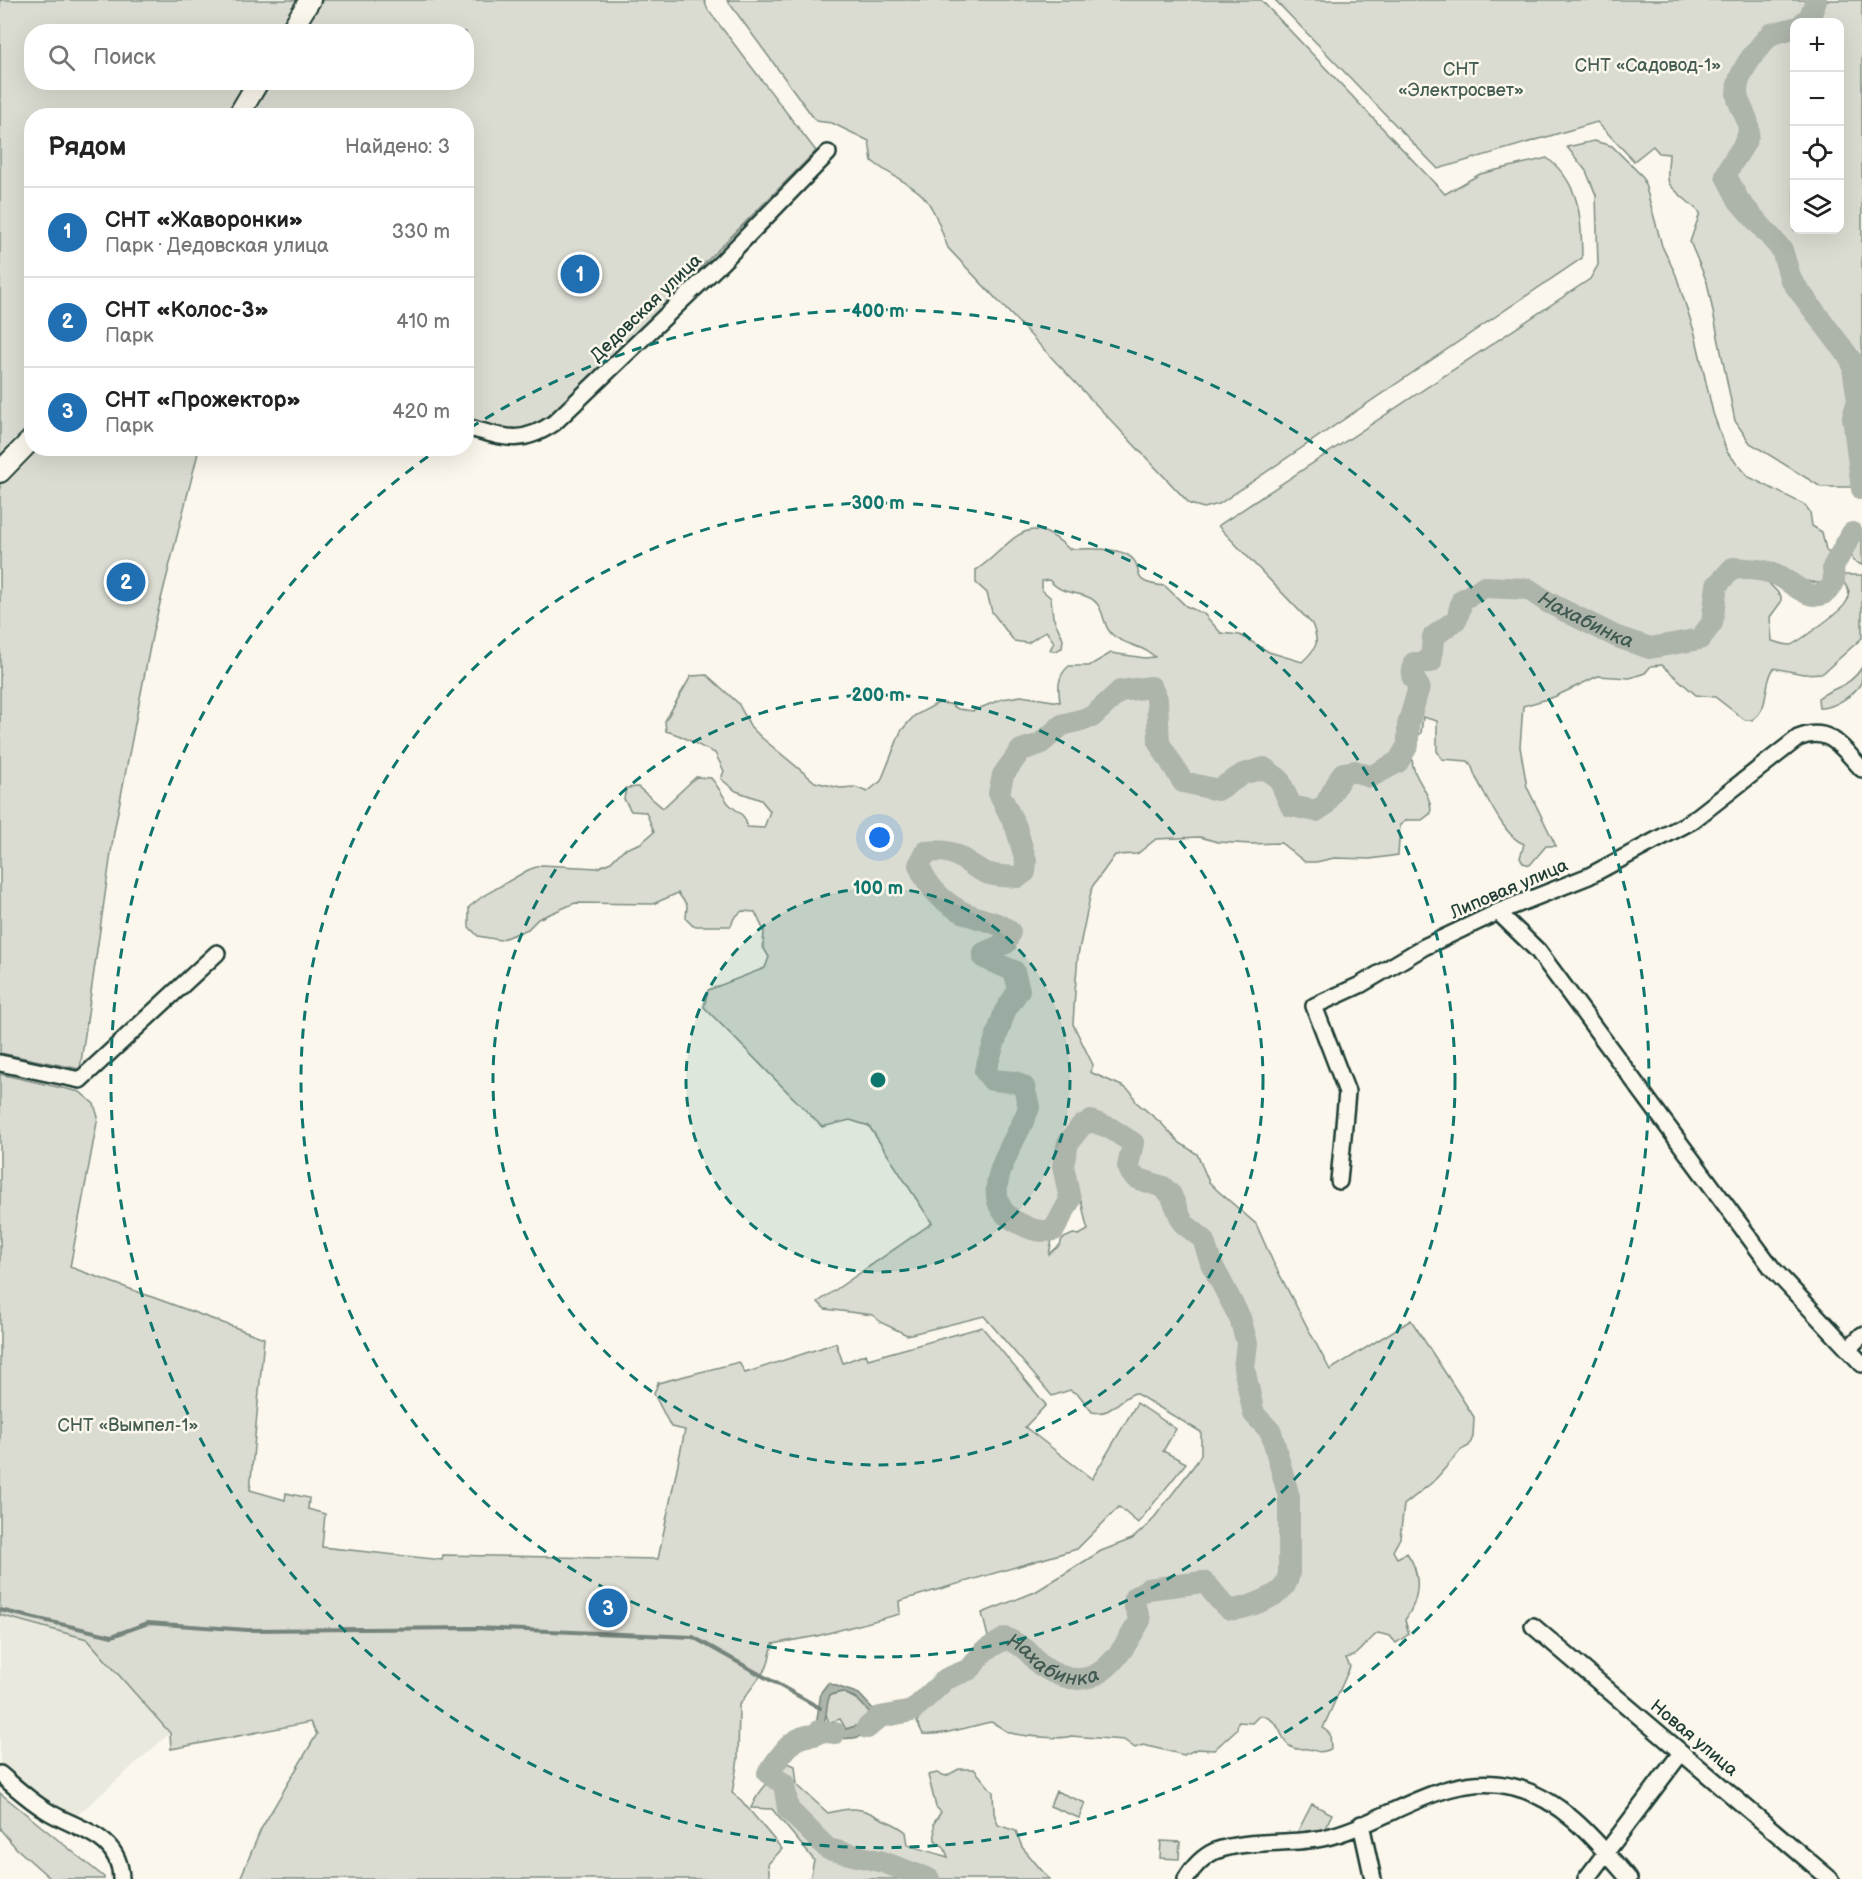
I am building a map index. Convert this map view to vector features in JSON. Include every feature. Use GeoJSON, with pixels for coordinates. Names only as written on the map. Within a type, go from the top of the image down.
{"type":"FeatureCollection","features":[{"type":"Feature","properties":{"kind":"street"},"geometry":{"type":"LineString","coordinates":[[295,24],[310,0]]}},
{"type":"Feature","properties":{"kind":"street"},"geometry":{"type":"LineString","coordinates":[[243,108],[253,90]]}},
{"type":"Feature","properties":{"kind":"street","name":"Дедовская улица"},"geometry":{"type":"LineString","coordinates":[[474,429],[517,439],[542,432],[554,423],[722,262],[828,153]]}},
{"type":"Feature","properties":{"kind":"street"},"geometry":{"type":"LineString","coordinates":[[0,472],[24,447]]}},
{"type":"Feature","properties":{"kind":"street","name":"Липовая улица"},"geometry":{"type":"LineString","coordinates":[[1339,1181],[1347,1092],[1314,1006],[1360,985],[1424,947],[1498,912],[1589,876],[1692,820],[1798,738],[1817,733],[1831,738],[1862,769]]}},
{"type":"Feature","properties":{"kind":"street"},"geometry":{"type":"LineString","coordinates":[[1498,912],[1538,951],[1772,1268],[1862,1364]]}},
{"type":"Feature","properties":{"kind":"street"},"geometry":{"type":"LineString","coordinates":[[0,1063],[80,1080],[218,953]]}},
{"type":"Feature","properties":{"kind":"street"},"geometry":{"type":"LineString","coordinates":[[1848,1349],[1862,1335]]}},
{"type":"Feature","properties":{"kind":"street","name":"Новая улица"},"geometry":{"type":"LineString","coordinates":[[1533,1626],[1830,1879]]}},
{"type":"Feature","properties":{"kind":"street"},"geometry":{"type":"LineString","coordinates":[[1586,1879],[1681,1753]]}},
{"type":"Feature","properties":{"kind":"street"},"geometry":{"type":"LineString","coordinates":[[0,1774],[43,1809],[69,1824],[90,1831],[108,1845],[120,1862],[121,1879]]}},
{"type":"Feature","properties":{"kind":"street"},"geometry":{"type":"LineString","coordinates":[[1186,1879],[1199,1861],[1215,1851],[1325,1837],[1440,1791],[1486,1784],[1511,1786],[1537,1794],[1555,1805],[1606,1852],[1629,1879]]}},
{"type":"Feature","properties":{"kind":"street"},"geometry":{"type":"LineString","coordinates":[[1362,1824],[1372,1879]]}},
{"type":"Feature","properties":{"kind":"shaded area"},"geometry":{"type":"Polygon","coordinates":[[[0,1615],[87,1639],[170,1733],[71,1821],[0,1764],[0,1615]]]}},
{"type":"Feature","properties":{"kind":"shaded area"},"geometry":{"type":"Polygon","coordinates":[[[984,1651],[992,1653],[980,1673],[970,1679],[954,1675],[953,1671],[961,1662],[972,1661],[984,1651]]]}},
{"type":"Feature","properties":{"kind":"shaded area"},"geometry":{"type":"Polygon","coordinates":[[[828,1683],[859,1694],[875,1711],[883,1709],[893,1713],[876,1728],[861,1736],[844,1739],[821,1734],[815,1737],[806,1735],[809,1729],[816,1726],[821,1692],[828,1683]],[[842,1692],[830,1695],[823,1726],[825,1730],[843,1730],[862,1724],[865,1726],[873,1716],[856,1698],[842,1692]]]}},
{"type":"Feature","properties":{"kind":"green space"},"geometry":{"type":"Polygon","coordinates":[[[0,0],[301,0],[286,24],[24,24],[24,90],[244,90],[233,108],[24,108],[24,433],[0,455],[0,0]]]}},
{"type":"Feature","properties":{"kind":"green space"},"geometry":{"type":"Polygon","coordinates":[[[323,0],[704,0],[708,10],[816,151],[572,397],[517,439],[474,429],[474,108],[255,108],[267,90],[474,90],[474,24],[308,24],[323,0]]]}},
{"type":"Feature","properties":{"kind":"green space"},"geometry":{"type":"Polygon","coordinates":[[[727,0],[1261,0],[1445,194],[1480,174],[1547,158],[1567,179],[1573,191],[1581,229],[1582,258],[1219,504],[1204,508],[1190,504],[948,248],[935,214],[923,196],[872,161],[869,141],[832,123],[816,121],[727,0]]]}},
{"type":"Feature","properties":{"kind":"green space"},"geometry":{"type":"Polygon","coordinates":[[[1275,0],[1862,0],[1862,487],[1821,487],[1750,443],[1735,421],[1707,282],[1690,242],[1700,213],[1669,183],[1669,154],[1659,153],[1653,146],[1634,161],[1597,122],[1438,169],[1275,0]]]}},
{"type":"Feature","properties":{"kind":"green space"},"geometry":{"type":"Polygon","coordinates":[[[1594,141],[1612,146],[1643,177],[1662,246],[1676,275],[1695,334],[1713,413],[1727,452],[1749,477],[1805,505],[1810,512],[1812,526],[1822,532],[1826,550],[1841,565],[1840,573],[1825,584],[1785,578],[1781,573],[1763,573],[1781,596],[1781,602],[1770,617],[1772,641],[1790,645],[1842,608],[1847,601],[1849,591],[1843,581],[1843,575],[1862,575],[1862,638],[1823,673],[1803,674],[1774,668],[1770,675],[1762,709],[1752,720],[1745,720],[1715,697],[1696,695],[1662,665],[1651,666],[1645,673],[1630,678],[1598,676],[1554,697],[1523,706],[1520,747],[1527,787],[1556,846],[1546,846],[1530,865],[1523,863],[1520,858],[1524,844],[1503,825],[1470,763],[1442,759],[1437,751],[1437,721],[1423,717],[1421,733],[1414,739],[1412,758],[1415,772],[1428,798],[1431,813],[1422,820],[1407,820],[1400,825],[1398,855],[1370,859],[1334,858],[1305,862],[1281,843],[1218,842],[1200,837],[1156,839],[1137,854],[1115,855],[1092,887],[1078,955],[1073,1024],[1093,1065],[1090,1072],[1132,1093],[1136,1102],[1180,1143],[1197,1154],[1209,1182],[1256,1224],[1273,1262],[1330,1370],[1411,1320],[1474,1417],[1473,1437],[1469,1446],[1461,1450],[1434,1481],[1404,1505],[1400,1538],[1393,1551],[1397,1558],[1407,1553],[1417,1578],[1414,1604],[1405,1620],[1409,1634],[1396,1643],[1390,1636],[1378,1633],[1360,1651],[1346,1658],[1350,1667],[1323,1728],[1330,1734],[1331,1749],[1320,1752],[1293,1748],[1285,1741],[1274,1722],[1260,1715],[1252,1723],[1238,1722],[1237,1729],[1214,1750],[1197,1749],[1184,1755],[1143,1745],[1135,1748],[1124,1740],[1021,1735],[1008,1732],[991,1722],[948,1732],[923,1734],[917,1722],[920,1714],[950,1679],[970,1679],[992,1653],[982,1613],[1035,1592],[1101,1551],[1132,1539],[1150,1523],[1196,1463],[1201,1454],[1201,1432],[1135,1393],[1105,1412],[1099,1413],[1092,1412],[1079,1395],[1070,1390],[1052,1396],[984,1316],[907,1335],[880,1322],[873,1315],[825,1309],[818,1302],[932,1223],[869,1126],[850,1120],[822,1127],[704,1007],[708,990],[765,968],[769,957],[763,947],[764,931],[755,912],[742,911],[734,918],[731,926],[693,926],[686,919],[687,905],[678,893],[653,904],[575,903],[538,919],[528,929],[500,940],[478,936],[469,927],[469,907],[483,896],[528,870],[542,865],[597,868],[611,862],[623,850],[641,843],[654,832],[646,812],[631,811],[624,799],[626,788],[638,787],[663,808],[696,777],[711,778],[729,804],[743,816],[747,827],[764,828],[770,811],[761,800],[736,791],[721,779],[724,771],[715,753],[666,731],[665,721],[691,676],[707,675],[738,703],[751,727],[762,738],[815,782],[840,788],[855,787],[867,792],[881,781],[901,731],[914,716],[938,703],[973,711],[1002,699],[1021,696],[1060,702],[1060,678],[1069,666],[1089,666],[1111,653],[1145,658],[1155,657],[1146,650],[1114,636],[1107,627],[1099,606],[1090,598],[1059,588],[1049,580],[1042,581],[1042,590],[1051,598],[1053,617],[1063,639],[1062,648],[1055,651],[1050,650],[1054,642],[1046,631],[1028,643],[1014,641],[992,612],[987,593],[976,583],[976,570],[1009,542],[1029,531],[1040,531],[1054,536],[1069,549],[1106,549],[1126,554],[1136,564],[1140,578],[1152,584],[1165,586],[1186,606],[1204,614],[1221,633],[1240,635],[1269,652],[1302,662],[1316,645],[1312,624],[1218,526],[1590,279],[1598,265],[1596,195],[1586,171],[1567,147],[1594,141]],[[1064,1190],[1059,1221],[1054,1230],[1046,1232],[1052,1240],[1049,1254],[1060,1245],[1062,1239],[1088,1230],[1077,1191],[1064,1190]]]}},
{"type":"Feature","properties":{"kind":"green space"},"geometry":{"type":"Polygon","coordinates":[[[27,456],[197,456],[153,631],[114,832],[80,1069],[0,1053],[0,481],[27,456]]]}},
{"type":"Feature","properties":{"kind":"green space"},"geometry":{"type":"Polygon","coordinates":[[[1862,536],[1862,565],[1853,561],[1849,546],[1852,541],[1862,536]]]}},
{"type":"Feature","properties":{"kind":"green space"},"geometry":{"type":"Polygon","coordinates":[[[1862,667],[1861,683],[1853,692],[1837,704],[1819,708],[1818,698],[1853,678],[1862,667]]]}},
{"type":"Feature","properties":{"kind":"green space","name":"СНТ «Вымпел-1»"},"geometry":{"type":"Polygon","coordinates":[[[0,1074],[80,1092],[94,1104],[98,1117],[70,1267],[264,1338],[250,1490],[285,1500],[286,1493],[309,1498],[308,1509],[325,1514],[322,1547],[442,1560],[443,1555],[658,1559],[685,1430],[671,1427],[654,1394],[658,1383],[739,1362],[745,1373],[836,1343],[843,1363],[866,1354],[868,1359],[982,1327],[1046,1405],[1025,1427],[1092,1479],[1137,1403],[1176,1429],[1163,1451],[1186,1463],[1138,1523],[1119,1507],[1077,1549],[899,1601],[900,1614],[817,1636],[773,1644],[767,1667],[739,1705],[738,1759],[732,1793],[741,1800],[782,1849],[768,1864],[770,1879],[240,1879],[261,1829],[317,1734],[310,1722],[171,1749],[170,1733],[87,1639],[0,1615],[0,1074]]]}},
{"type":"Feature","properties":{"kind":"green space"},"geometry":{"type":"Polygon","coordinates":[[[842,1692],[859,1701],[873,1716],[865,1726],[862,1724],[846,1729],[840,1719],[829,1723],[824,1709],[830,1695],[842,1692]]]}},
{"type":"Feature","properties":{"kind":"green space"},"geometry":{"type":"Polygon","coordinates":[[[788,1763],[795,1766],[797,1785],[828,1813],[848,1809],[865,1811],[903,1829],[906,1832],[908,1845],[948,1857],[944,1847],[935,1840],[934,1823],[941,1812],[936,1807],[928,1775],[937,1773],[946,1776],[959,1769],[974,1769],[993,1792],[994,1813],[998,1825],[1016,1831],[1022,1847],[1049,1879],[920,1879],[922,1870],[914,1868],[904,1879],[810,1879],[814,1860],[772,1809],[751,1808],[780,1766],[788,1763]]]}},
{"type":"Feature","properties":{"kind":"green space"},"geometry":{"type":"Polygon","coordinates":[[[1056,1791],[1085,1803],[1079,1818],[1050,1806],[1056,1791]]]}},
{"type":"Feature","properties":{"kind":"green space"},"geometry":{"type":"Polygon","coordinates":[[[0,1793],[104,1879],[51,1879],[16,1848],[0,1829],[0,1793]]]}},
{"type":"Feature","properties":{"kind":"green space"},"geometry":{"type":"Polygon","coordinates":[[[1312,1804],[1332,1814],[1324,1830],[1297,1833],[1312,1804]]]}},
{"type":"Feature","properties":{"kind":"green space"},"geometry":{"type":"Polygon","coordinates":[[[1161,1841],[1180,1842],[1179,1859],[1160,1858],[1161,1841]]]}},
{"type":"Feature","properties":{"kind":"waterway","name":"Нахабинка"},"geometry":{"type":"LineString","coordinates":[[1809,18],[1816,0]]}},
{"type":"Feature","properties":{"kind":"waterway","name":"Нахабинка"},"geometry":{"type":"LineString","coordinates":[[1790,29],[1771,34],[1753,55],[1742,73],[1737,91],[1749,130],[1744,145],[1726,176],[1739,201],[1782,250],[1791,280],[1852,361],[1858,400],[1853,417],[1862,489]]}},
{"type":"Feature","properties":{"kind":"waterway","name":"Нахабинка"},"geometry":{"type":"LineString","coordinates":[[867,1728],[880,1717],[912,1711],[946,1679],[970,1669],[984,1651],[1006,1638],[1026,1650],[1041,1665],[1061,1676],[1076,1679],[1090,1677],[1102,1671],[1122,1649],[1140,1620],[1134,1604],[1135,1597],[1148,1589],[1203,1582],[1226,1607],[1235,1609],[1257,1603],[1278,1592],[1285,1585],[1289,1572],[1289,1497],[1271,1432],[1254,1414],[1244,1368],[1247,1343],[1240,1318],[1211,1263],[1203,1239],[1183,1223],[1171,1195],[1163,1187],[1136,1178],[1131,1173],[1128,1166],[1133,1143],[1110,1128],[1091,1121],[1081,1126],[1068,1143],[1063,1165],[1070,1200],[1054,1230],[1039,1231],[1030,1228],[1015,1221],[1003,1210],[997,1197],[997,1182],[1029,1107],[1024,1087],[1015,1082],[992,1080],[985,1071],[1005,1011],[1019,990],[1014,971],[984,958],[984,953],[1006,943],[1010,932],[998,924],[957,909],[941,897],[928,883],[919,865],[926,852],[952,853],[992,875],[1018,877],[1025,872],[1026,861],[1016,827],[999,793],[1003,775],[1021,750],[1040,744],[1062,725],[1092,717],[1120,691],[1151,687],[1157,699],[1159,743],[1183,782],[1218,790],[1243,774],[1264,768],[1279,779],[1291,806],[1316,811],[1325,805],[1343,773],[1355,771],[1370,777],[1398,762],[1408,745],[1408,725],[1419,687],[1412,676],[1414,663],[1431,662],[1433,637],[1457,619],[1462,600],[1484,587],[1528,589],[1549,603],[1617,637],[1650,648],[1700,639],[1712,623],[1717,585],[1733,568],[1770,572],[1805,592],[1820,595],[1827,591],[1834,582],[1833,567],[1852,533]]}},
{"type":"Feature","properties":{"kind":"waterway"},"geometry":{"type":"LineString","coordinates":[[0,1610],[112,1636],[148,1623],[248,1630],[476,1628],[693,1637],[820,1708]]}},
{"type":"Feature","properties":{"kind":"waterway","name":"Нахабинка"},"geometry":{"type":"LineString","coordinates":[[835,1733],[819,1731],[815,1735],[799,1739],[787,1748],[768,1773],[784,1784],[788,1809],[828,1849],[883,1862],[929,1879]]}},
{"type":"Feature","properties":{"kind":"place","name":"СНТ «Жаворонки»"},"geometry":{"type":"Point","coordinates":[580,274]}},
{"type":"Feature","properties":{"kind":"place","name":"СНТ «Колос-3»"},"geometry":{"type":"Point","coordinates":[126,582]}},
{"type":"Feature","properties":{"kind":"place","name":"СНТ «Прожектор»"},"geometry":{"type":"Point","coordinates":[608,1608]}},
{"type":"Feature","properties":{"kind":"park label","name":"СНТ «Садовод-1»"},"geometry":{"type":"Point","coordinates":[1648,65]}},
{"type":"Feature","properties":{"kind":"park label","name":"СНТ «Электросвет»"},"geometry":{"type":"Point","coordinates":[1461,79]}}]}
